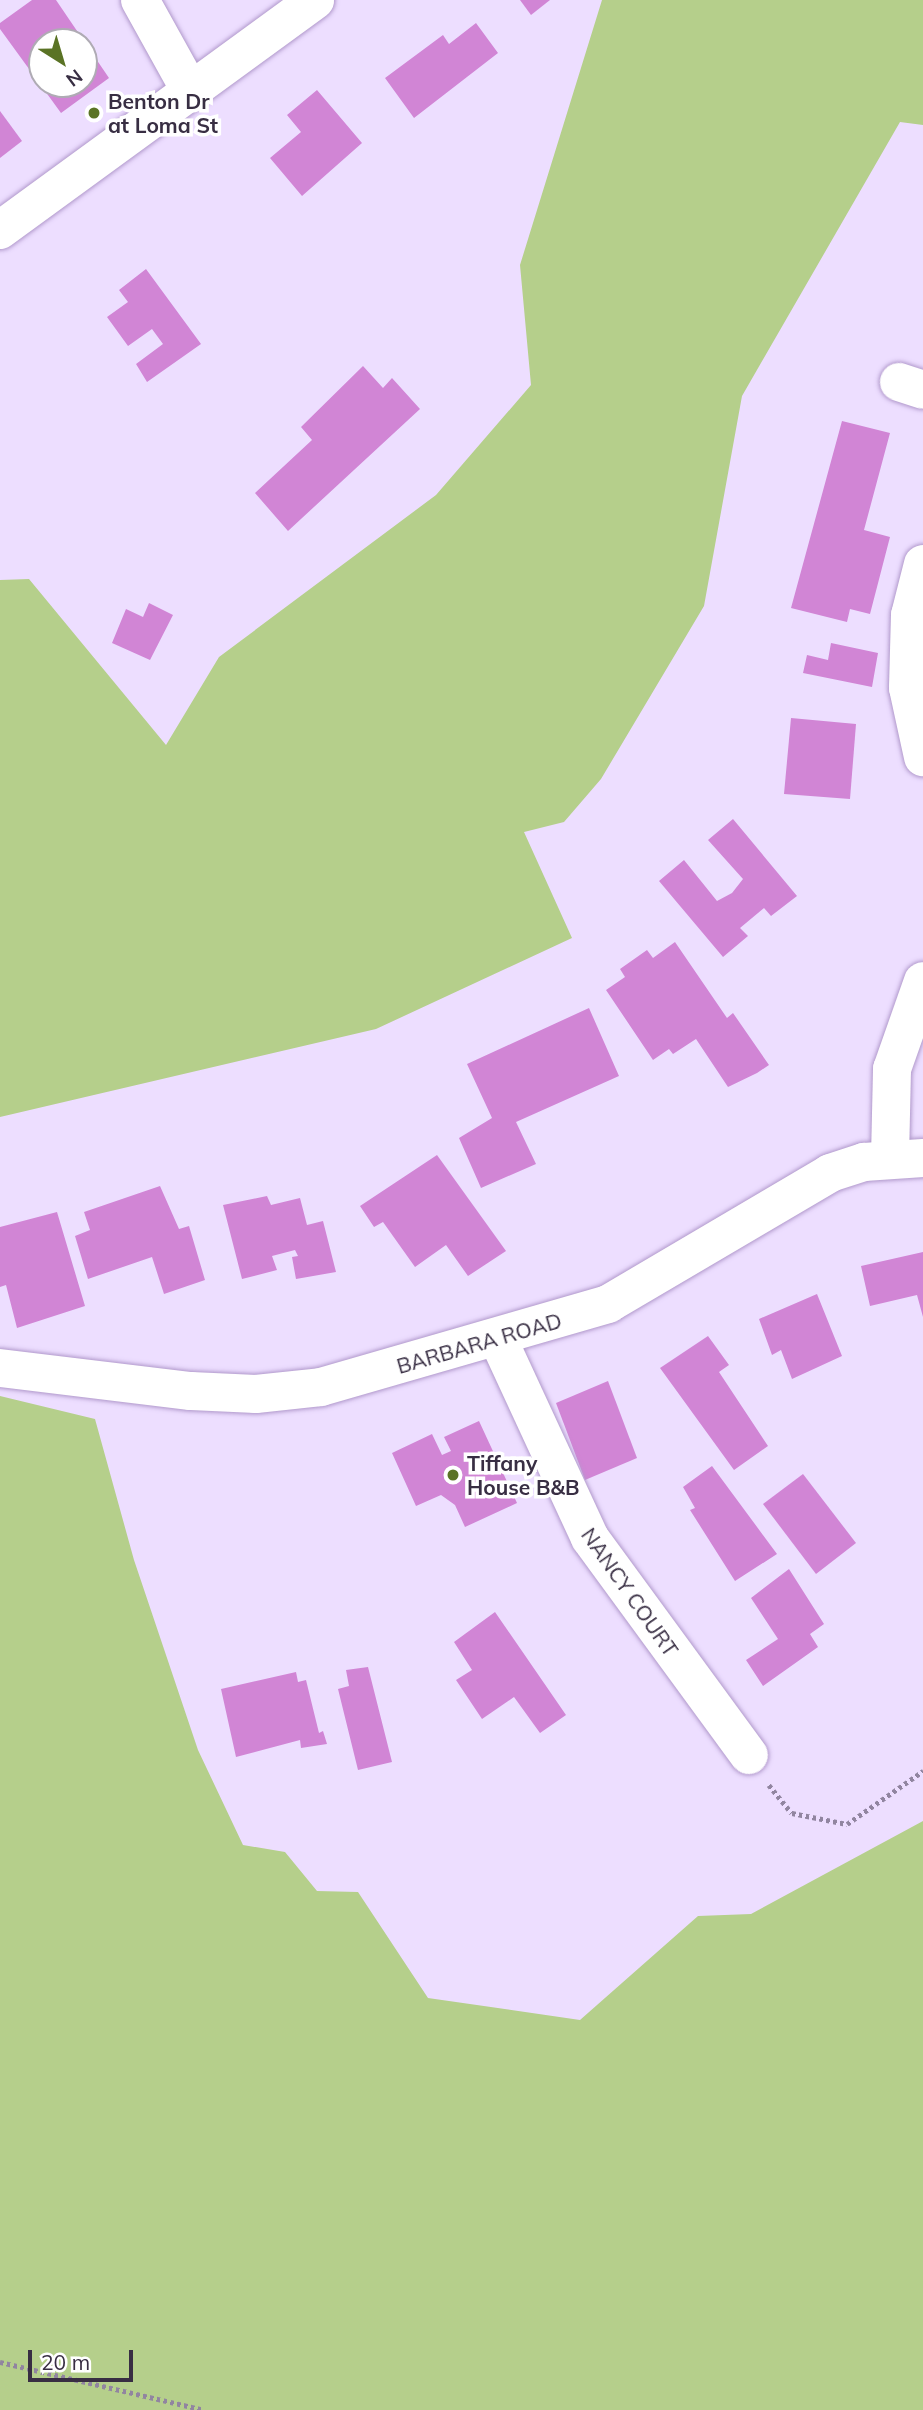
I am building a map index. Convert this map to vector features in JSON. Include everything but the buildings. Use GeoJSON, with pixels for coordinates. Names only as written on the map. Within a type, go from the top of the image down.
{"type":"FeatureCollection","features":[{"type":"Feature","properties":{"kind":"street"},"geometry":{"type":"LineString","coordinates":[[140,0],[191,92]]}},
{"type":"Feature","properties":{"kind":"street"},"geometry":{"type":"LineString","coordinates":[[0,230],[315,0]]}},
{"type":"Feature","properties":{"kind":"street"},"geometry":{"type":"LineString","coordinates":[[923,564],[909,615],[908,688],[923,757]]}},
{"type":"Feature","properties":{"kind":"street"},"geometry":{"type":"LineString","coordinates":[[906,1158],[892,1069],[923,981]]}},
{"type":"Feature","properties":{"kind":"street","name":"BARBARA ROAD"},"geometry":{"type":"LineString","coordinates":[[0,1368],[191,1391],[287,1392],[498,1339],[608,1304],[830,1173],[906,1158]]}},
{"type":"Feature","properties":{"kind":"street","name":"NANCY COURT"},"geometry":{"type":"LineString","coordinates":[[498,1339],[590,1538],[749,1755]]}},
{"type":"Feature","properties":{"kind":"path"},"geometry":{"type":"LineString","coordinates":[[749,1755],[792,1813],[831,1825],[847,1824],[923,1771]]}},
{"type":"Feature","properties":{"kind":"path"},"geometry":{"type":"LineString","coordinates":[[0,2362],[204,2410]]}},
{"type":"Feature","properties":{"kind":"green space"},"geometry":{"type":"Polygon","coordinates":[[[602,0],[923,0],[923,125],[900,122],[742,396],[704,606],[601,779],[564,822],[524,832],[572,938],[376,1029],[0,1117],[0,580],[29,579],[166,745],[219,657],[436,495],[531,385],[520,265],[602,0]]]}},
{"type":"Feature","properties":{"kind":"green space"},"geometry":{"type":"Polygon","coordinates":[[[0,1396],[95,1419],[134,1560],[198,1750],[243,1845],[285,1852],[317,1891],[358,1892],[428,1998],[580,2020],[698,1916],[751,1914],[923,1821],[923,2410],[0,2410],[0,1396]]]}},
{"type":"Feature","properties":{"kind":"place","name":"Benton Dr at Loma St"},"geometry":{"type":"Point","coordinates":[94,113]}},
{"type":"Feature","properties":{"kind":"place","name":"Tiffany House B&B"},"geometry":{"type":"Point","coordinates":[453,1475]}}]}
